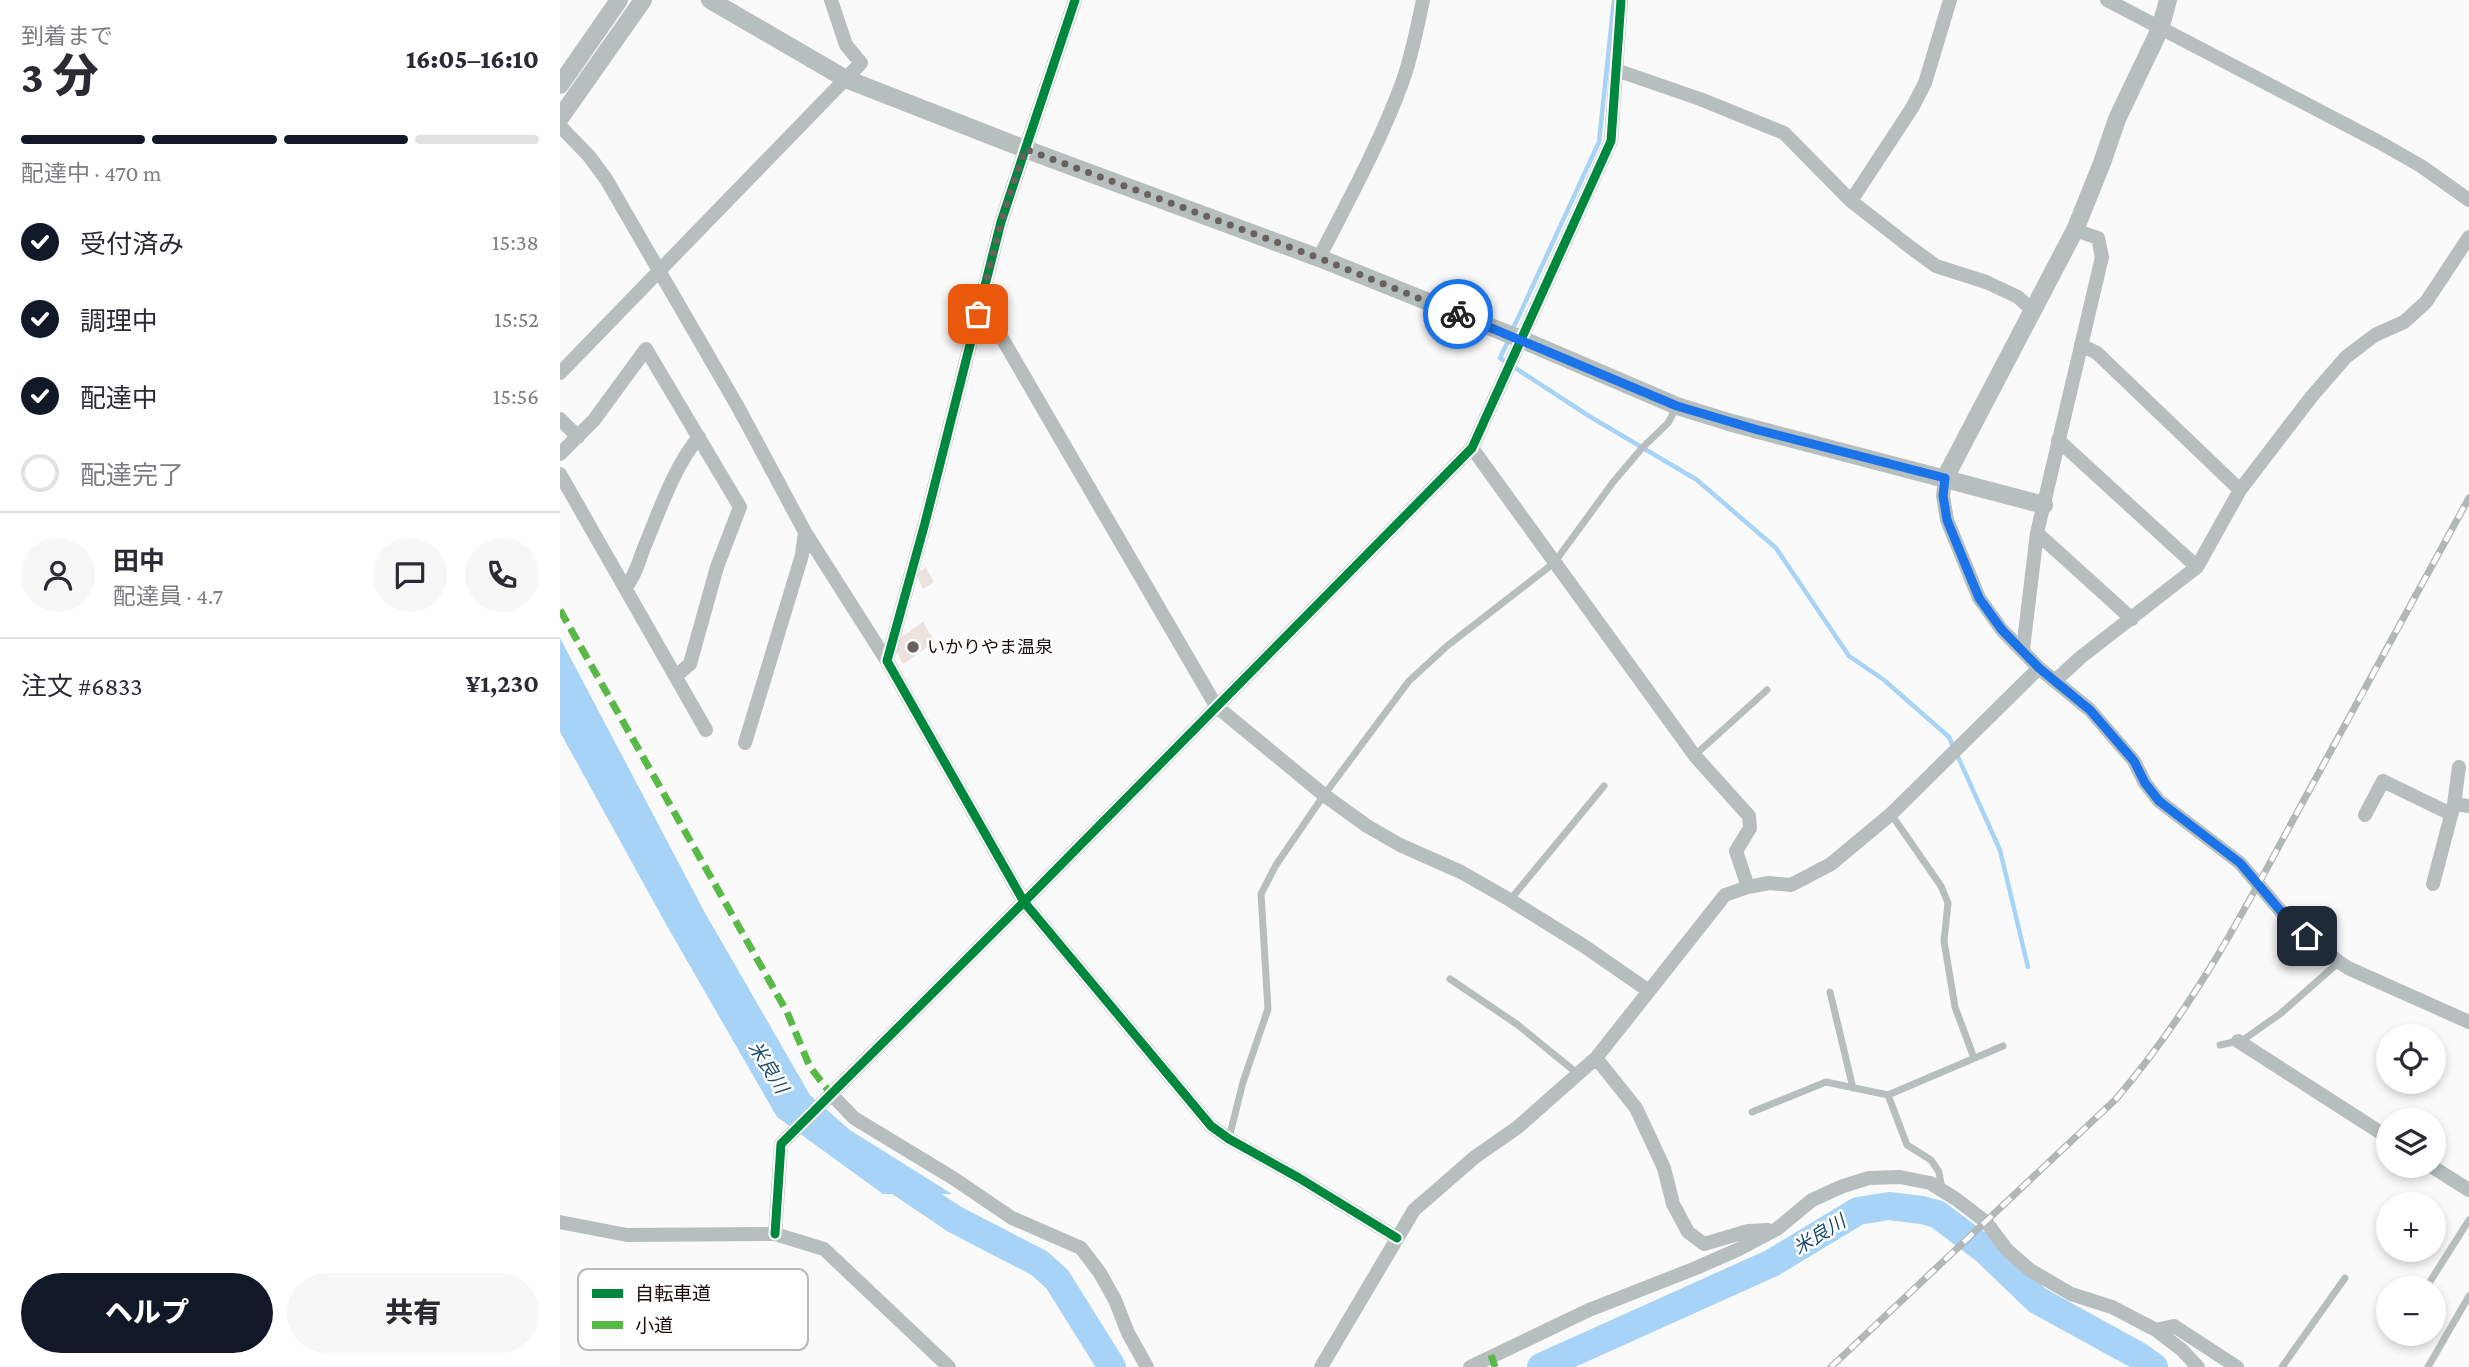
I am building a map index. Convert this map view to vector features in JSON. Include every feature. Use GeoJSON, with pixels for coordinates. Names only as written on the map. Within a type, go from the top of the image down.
{"type":"FeatureCollection","features":[{"type":"Feature","properties":{"kind":"street"},"geometry":{"type":"LineString","coordinates":[[560,85],[619,0]]}},
{"type":"Feature","properties":{"kind":"street"},"geometry":{"type":"LineString","coordinates":[[560,118],[643,0]]}},
{"type":"Feature","properties":{"kind":"street"},"geometry":{"type":"LineString","coordinates":[[710,0],[846,79],[1025,149],[1319,258],[1523,340],[1677,406],[2044,505]]}},
{"type":"Feature","properties":{"kind":"street"},"geometry":{"type":"LineString","coordinates":[[560,373],[861,63],[846,45],[831,0]]}},
{"type":"Feature","properties":{"kind":"street"},"geometry":{"type":"LineString","coordinates":[[887,662],[1001,222],[1075,0]]}},
{"type":"Feature","properties":{"kind":"street"},"geometry":{"type":"LineString","coordinates":[[1319,258],[1381,132],[1402,82],[1414,46],[1423,0]]}},
{"type":"Feature","properties":{"kind":"street"},"geometry":{"type":"LineString","coordinates":[[775,1234],[781,1144],[1472,449],[1611,141],[1621,0]]}},
{"type":"Feature","properties":{"kind":"street"},"geometry":{"type":"LineString","coordinates":[[1851,201],[1912,108],[1925,83],[1950,0]]}},
{"type":"Feature","properties":{"kind":"street"},"geometry":{"type":"LineString","coordinates":[[2107,0],[2410,160],[2469,200]]}},
{"type":"Feature","properties":{"kind":"street"},"geometry":{"type":"LineString","coordinates":[[2168,0],[2160,29],[2117,119],[2075,230],[1945,478],[1943,496],[1947,520],[1979,598],[2002,630],[2039,668],[2090,710],[2134,761],[2145,783],[2159,801],[2240,863],[2290,922],[2339,962],[2469,1021]]}},
{"type":"Feature","properties":{"kind":"street"},"geometry":{"type":"LineString","coordinates":[[1616,70],[1689,94],[1784,133],[1851,201],[1936,266],[1986,282],[2018,297],[2033,311]]}},
{"type":"Feature","properties":{"kind":"street"},"geometry":{"type":"LineString","coordinates":[[560,125],[606,179],[660,270],[805,532],[887,662],[1024,902],[1211,1126],[1397,1238]]}},
{"type":"Feature","properties":{"kind":"street"},"geometry":{"type":"LineString","coordinates":[[2023,649],[2037,533],[2102,257],[2098,238],[2075,230]]}},
{"type":"Feature","properties":{"kind":"street"},"geometry":{"type":"LineString","coordinates":[[2056,680],[2081,657],[2197,567],[2239,490],[2312,396],[2346,357],[2375,335],[2404,322],[2426,302],[2469,237]]}},
{"type":"Feature","properties":{"kind":"street"},"geometry":{"type":"LineString","coordinates":[[978,314],[992,321],[1216,706],[1324,795],[1367,826],[1400,845],[1461,872],[1510,900],[1649,991]]}},
{"type":"Feature","properties":{"kind":"street"},"geometry":{"type":"LineString","coordinates":[[2081,345],[2097,353],[2239,490]]}},
{"type":"Feature","properties":{"kind":"street"},"geometry":{"type":"LineString","coordinates":[[560,454],[594,420],[646,349],[740,507],[717,567],[690,664],[676,676]]}},
{"type":"Feature","properties":{"kind":"street"},"geometry":{"type":"LineString","coordinates":[[560,419],[578,437]]}},
{"type":"Feature","properties":{"kind":"street"},"geometry":{"type":"LineString","coordinates":[[626,587],[636,573],[645,545],[686,453],[699,437]]}},
{"type":"Feature","properties":{"kind":"street"},"geometry":{"type":"LineString","coordinates":[[2059,440],[2197,567]]}},
{"type":"Feature","properties":{"kind":"street"},"geometry":{"type":"LineString","coordinates":[[1472,449],[1695,756],[1749,816],[1750,828],[1737,851],[1748,887]]}},
{"type":"Feature","properties":{"kind":"street"},"geometry":{"type":"LineString","coordinates":[[560,474],[706,730]]}},
{"type":"Feature","properties":{"kind":"street"},"geometry":{"type":"LineString","coordinates":[[745,743],[802,555],[805,532]]}},
{"type":"Feature","properties":{"kind":"street"},"geometry":{"type":"LineString","coordinates":[[2037,533],[2132,619]]}},
{"type":"Feature","properties":{"kind":"street"},"geometry":{"type":"LineString","coordinates":[[1321,1367],[1413,1210],[1475,1157],[1518,1127],[1596,1058],[1726,895],[1769,883],[1791,885],[1831,863],[1891,814],[2039,668]]}},
{"type":"Feature","properties":{"kind":"street"},"geometry":{"type":"LineString","coordinates":[[2433,884],[2453,809],[2459,767]]}},
{"type":"Feature","properties":{"kind":"street"},"geometry":{"type":"LineString","coordinates":[[2365,815],[2384,781],[2453,809],[2469,806]]}},
{"type":"Feature","properties":{"kind":"street"},"geometry":{"type":"LineString","coordinates":[[2238,1041],[2376,1130]]}},
{"type":"Feature","properties":{"kind":"street"},"geometry":{"type":"LineString","coordinates":[[1596,1058],[1636,1108],[1664,1168],[1673,1204],[1688,1232],[1704,1244],[1748,1231],[1777,1229]]}},
{"type":"Feature","properties":{"kind":"street"},"geometry":{"type":"LineString","coordinates":[[831,1094],[854,1118],[943,1171],[1012,1218],[1081,1248],[1100,1273],[1115,1300],[1128,1333],[1147,1367]]}},
{"type":"Feature","properties":{"kind":"street"},"geometry":{"type":"LineString","coordinates":[[2446,1175],[2469,1190]]}},
{"type":"Feature","properties":{"kind":"street"},"geometry":{"type":"LineString","coordinates":[[1470,1367],[1589,1310],[1696,1268],[1777,1229],[1812,1200],[1843,1186],[1869,1178],[1900,1177],[1930,1183],[1942,1190],[1986,1222],[2007,1250],[2030,1269],[2071,1294],[2112,1307],[2156,1330],[2182,1350],[2198,1367]]}},
{"type":"Feature","properties":{"kind":"street"},"geometry":{"type":"LineString","coordinates":[[560,1222],[627,1236],[775,1234],[824,1249],[949,1367]]}},
{"type":"Feature","properties":{"kind":"street"},"geometry":{"type":"LineString","coordinates":[[2156,1330],[2174,1326],[2237,1367]]}},
{"type":"Feature","properties":{"kind":"lane"},"geometry":{"type":"LineString","coordinates":[[1229,1139],[1243,1082],[1268,1009],[1261,894],[1276,864],[1409,681],[1447,646],[1554,563],[1615,481],[1643,447],[1668,423],[1677,406]]}},
{"type":"Feature","properties":{"kind":"lane"},"geometry":{"type":"LineString","coordinates":[[1695,756],[1767,690]]}},
{"type":"Feature","properties":{"kind":"lane"},"geometry":{"type":"LineString","coordinates":[[1510,900],[1604,786]]}},
{"type":"Feature","properties":{"kind":"lane"},"geometry":{"type":"LineString","coordinates":[[1891,814],[1941,886],[1948,903],[1944,941],[1955,1007],[1974,1058]]}},
{"type":"Feature","properties":{"kind":"lane"},"geometry":{"type":"LineString","coordinates":[[2220,1045],[2238,1041],[2280,1014],[2339,962]]}},
{"type":"Feature","properties":{"kind":"lane"},"geometry":{"type":"LineString","coordinates":[[1450,979],[1518,1025],[1578,1074]]}},
{"type":"Feature","properties":{"kind":"lane"},"geometry":{"type":"LineString","coordinates":[[1830,992],[1853,1088]]}},
{"type":"Feature","properties":{"kind":"lane"},"geometry":{"type":"LineString","coordinates":[[1752,1112],[1826,1082],[1888,1095],[2003,1046]]}},
{"type":"Feature","properties":{"kind":"lane"},"geometry":{"type":"LineString","coordinates":[[1888,1095],[1907,1145],[1931,1160],[1939,1172],[1942,1190]]}},
{"type":"Feature","properties":{"kind":"lane"},"geometry":{"type":"LineString","coordinates":[[2434,1276],[2469,1220]]}},
{"type":"Feature","properties":{"kind":"lane"},"geometry":{"type":"LineString","coordinates":[[2282,1367],[2345,1278]]}},
{"type":"Feature","properties":{"kind":"lane"},"geometry":{"type":"LineString","coordinates":[[2428,1367],[2469,1296]]}},
{"type":"Feature","properties":{"kind":"water"},"geometry":{"type":"Polygon","coordinates":[[[560,638],[704,911],[810,1095],[850,1130],[952,1194],[883,1194],[777,1117],[560,732],[560,638]]]}},
{"type":"Feature","properties":{"kind":"building"},"geometry":{"type":"Polygon","coordinates":[[[926,568],[934,582],[923,589],[916,573],[926,568]]]}},
{"type":"Feature","properties":{"kind":"building","name":"いかりやま温泉"},"geometry":{"type":"Polygon","coordinates":[[[923,622],[935,642],[903,664],[896,651],[900,638],[923,622]]]}},
{"type":"Feature","properties":{"kind":"waterway"},"geometry":{"type":"LineString","coordinates":[[1512,331],[1599,142],[1614,0]]}},
{"type":"Feature","properties":{"kind":"waterway"},"geometry":{"type":"LineString","coordinates":[[1509,339],[1500,358],[1589,416],[1697,480],[1776,548],[1849,656],[1884,680],[1949,737],[2000,850],[2028,967]]}},
{"type":"Feature","properties":{"kind":"waterway","name":"米良川"},"geometry":{"type":"LineString","coordinates":[[886,1173],[954,1219],[1039,1263],[1057,1279],[1112,1367]]}},
{"type":"Feature","properties":{"kind":"waterway","name":"米良川"},"geometry":{"type":"LineString","coordinates":[[1541,1367],[1772,1263],[1858,1211],[1889,1206],[1937,1214],[1985,1250],[2037,1300],[2154,1367]]}},
{"type":"Feature","properties":{"kind":"railway"},"geometry":{"type":"LineString","coordinates":[[1831,1367],[2116,1099],[2144,1065],[2193,995],[2237,923],[2469,498]]}},
{"type":"Feature","properties":{"kind":"marked path"},"geometry":{"type":"LineString","coordinates":[[560,610],[787,1012],[810,1067],[831,1094]]}},
{"type":"Feature","properties":{"kind":"marked path"},"geometry":{"type":"LineString","coordinates":[[1491,1355],[1495,1367]]}},
{"type":"Feature","properties":{"kind":"cycle path"},"geometry":{"type":"LineString","coordinates":[[1075,0],[1001,222],[887,661],[1024,902],[1211,1126],[1397,1238]]}},
{"type":"Feature","properties":{"kind":"cycle path"},"geometry":{"type":"LineString","coordinates":[[775,1234],[781,1144],[1472,448],[1611,141],[1621,0]]}},
{"type":"Feature","properties":{"kind":"way so far"},"geometry":{"type":"LineString","coordinates":[[978,314],[1001,222],[1025,149],[1319,258],[1458,314]]}},
{"type":"Feature","properties":{"kind":"place","name":"いかりやま温泉"},"geometry":{"type":"Point","coordinates":[913,647]}},
{"type":"Feature","properties":{"kind":"route"},"geometry":{"type":"LineString","coordinates":[[1458,314],[1677,406],[1758,430],[1945,478],[1943,496],[1947,520],[1979,598],[2002,630],[2039,668],[2090,710],[2134,761],[2145,783],[2159,801],[2240,863],[2290,922],[2307,936]]}}]}
